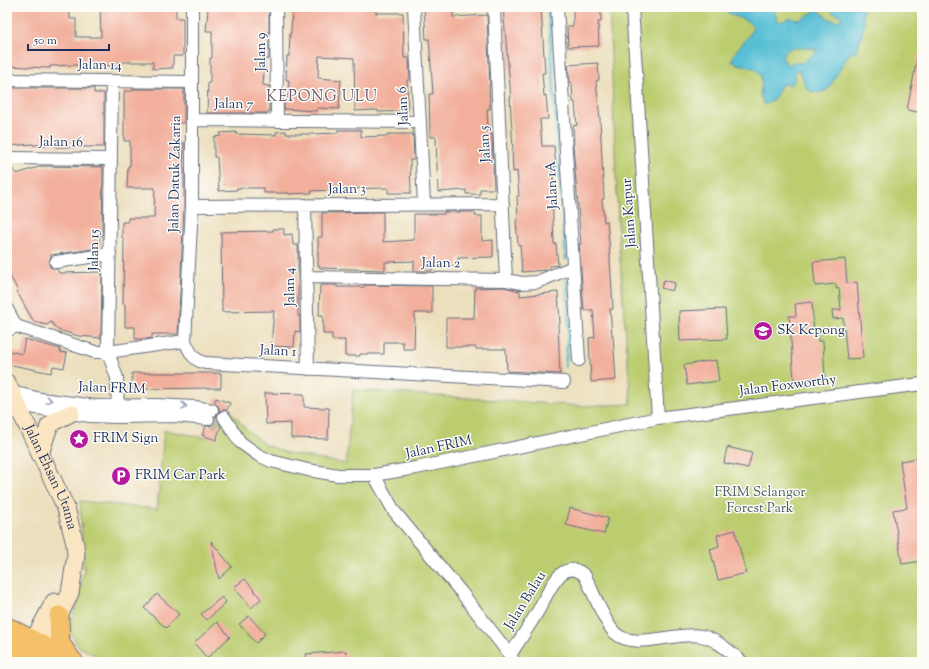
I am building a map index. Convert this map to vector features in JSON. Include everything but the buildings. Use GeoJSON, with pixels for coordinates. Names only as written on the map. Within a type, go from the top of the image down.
{"type":"FeatureCollection","features":[{"type":"Feature","properties":{"kind":"main road"},"geometry":{"type":"LineString","coordinates":[[59,616],[60,643],[74,662]]}},
{"type":"Feature","properties":{"kind":"main road"},"geometry":{"type":"LineString","coordinates":[[7,627],[31,656]]}},
{"type":"Feature","properties":{"kind":"main road"},"geometry":{"type":"LineString","coordinates":[[7,645],[31,656]]}},
{"type":"Feature","properties":{"kind":"main road"},"geometry":{"type":"LineString","coordinates":[[7,654],[74,662]]}},
{"type":"Feature","properties":{"kind":"street","name":"Jalan Datuk Zakaria"},"geometry":{"type":"LineString","coordinates":[[185,341],[192,206],[192,7]]}},
{"type":"Feature","properties":{"kind":"street","name":"Jalan 9"},"geometry":{"type":"LineString","coordinates":[[276,7],[277,120]]}},
{"type":"Feature","properties":{"kind":"street","name":"Jalan 6"},"geometry":{"type":"LineString","coordinates":[[414,7],[424,204]]}},
{"type":"Feature","properties":{"kind":"street","name":"Jalan 5"},"geometry":{"type":"LineString","coordinates":[[494,7],[504,204],[506,280]]}},
{"type":"Feature","properties":{"kind":"street","name":"Jalan 1A"},"geometry":{"type":"LineString","coordinates":[[557,7],[579,360]]}},
{"type":"Feature","properties":{"kind":"street","name":"Jalan Kapur"},"geometry":{"type":"LineString","coordinates":[[632,7],[658,418]]}},
{"type":"Feature","properties":{"kind":"street","name":"Jalan 14"},"geometry":{"type":"LineString","coordinates":[[7,80],[192,82]]}},
{"type":"Feature","properties":{"kind":"street","name":"Jalan 15"},"geometry":{"type":"LineString","coordinates":[[112,81],[108,352],[117,378],[118,412]]}},
{"type":"Feature","properties":{"kind":"street","name":"Jalan 7"},"geometry":{"type":"LineString","coordinates":[[192,120],[420,122]]}},
{"type":"Feature","properties":{"kind":"street","name":"Jalan 16"},"geometry":{"type":"LineString","coordinates":[[11,158],[111,159]]}},
{"type":"Feature","properties":{"kind":"street","name":"Jalan 3"},"geometry":{"type":"LineString","coordinates":[[192,206],[504,204]]}},
{"type":"Feature","properties":{"kind":"street","name":"Jalan 4"},"geometry":{"type":"LineString","coordinates":[[305,205],[308,369]]}},
{"type":"Feature","properties":{"kind":"street"},"geometry":{"type":"LineString","coordinates":[[56,262],[110,254]]}},
{"type":"Feature","properties":{"kind":"street","name":"Jalan 2"},"geometry":{"type":"LineString","coordinates":[[306,277],[506,280],[522,283],[538,282],[572,266]]}},
{"type":"Feature","properties":{"kind":"street"},"geometry":{"type":"LineString","coordinates":[[7,309],[11,329],[95,352],[108,352],[185,341]]}},
{"type":"Feature","properties":{"kind":"street","name":"Jalan 1"},"geometry":{"type":"LineString","coordinates":[[185,341],[191,354],[197,361],[205,363],[564,382]]}},
{"type":"Feature","properties":{"kind":"street","name":"Jalan Foxworthy"},"geometry":{"type":"LineString","coordinates":[[658,418],[922,384]]}},
{"type":"Feature","properties":{"kind":"street","name":"Jalan FRIM"},"geometry":{"type":"LineString","coordinates":[[10,397],[96,406],[118,412],[174,416],[210,414]]}},
{"type":"Feature","properties":{"kind":"street","name":"Jalan FRIM"},"geometry":{"type":"LineString","coordinates":[[10,397],[71,413],[90,416],[118,412]]}},
{"type":"Feature","properties":{"kind":"street","name":"Jalan Ehsan Utama"},"geometry":{"type":"LineString","coordinates":[[10,397],[66,508],[72,528],[76,555],[70,593],[59,616],[31,656]]}},
{"type":"Feature","properties":{"kind":"street"},"geometry":{"type":"LineString","coordinates":[[40,454],[45,434],[49,426],[55,421],[71,413]]}},
{"type":"Feature","properties":{"kind":"street","name":"Jalan FRIM"},"geometry":{"type":"LineString","coordinates":[[222,422],[246,447],[271,461],[308,470],[338,475],[374,475],[416,468],[658,418]]}},
{"type":"Feature","properties":{"kind":"street"},"geometry":{"type":"LineString","coordinates":[[374,475],[394,512],[461,592],[512,658]]}},
{"type":"Feature","properties":{"kind":"street","name":"Jalan Balau"},"geometry":{"type":"LineString","coordinates":[[512,658],[554,582],[561,574],[571,569],[577,569],[585,576],[611,628],[620,637],[637,640],[691,635],[702,636],[721,645],[742,662]]}},
{"type":"Feature","properties":{"kind":"street"},"geometry":{"type":"LineString","coordinates":[[31,656],[62,587],[73,576]]}},
{"type":"Feature","properties":{"kind":"green space","name":"FRIM Selangor Forest Park"},"geometry":{"type":"Polygon","coordinates":[[[609,7],[922,7],[922,662],[108,662],[79,647],[70,632],[84,570],[80,501],[157,509],[164,430],[207,438],[222,401],[246,429],[264,444],[287,453],[346,464],[353,390],[582,406],[631,404],[619,247],[609,7]]]}},
{"type":"Feature","properties":{"kind":"water"},"geometry":{"type":"Polygon","coordinates":[[[722,7],[772,7],[777,20],[781,22],[790,18],[800,20],[818,9],[828,18],[840,21],[840,15],[832,12],[830,7],[865,7],[863,14],[864,26],[856,52],[849,54],[827,90],[819,93],[812,92],[806,87],[800,71],[796,70],[794,82],[787,85],[782,84],[774,99],[764,105],[760,95],[762,81],[759,72],[753,68],[732,62],[738,48],[748,37],[753,27],[747,21],[726,11],[722,7]],[[791,48],[782,56],[789,65],[793,62],[802,63],[817,50],[811,48],[791,48]]]}},
{"type":"Feature","properties":{"kind":"waterway"},"geometry":{"type":"LineString","coordinates":[[548,7],[566,259]]}},
{"type":"Feature","properties":{"kind":"waterway"},"geometry":{"type":"LineString","coordinates":[[565,367],[569,328],[567,281]]}},
{"type":"Feature","properties":{"kind":"tunnel"},"geometry":{"type":"LineString","coordinates":[[208,419],[221,427]]}},
{"type":"Feature","properties":{"kind":"place","name":"SK Kepong"},"geometry":{"type":"Point","coordinates":[763,331]}},
{"type":"Feature","properties":{"kind":"place","name":"FRIM Sign"},"geometry":{"type":"Point","coordinates":[79,439]}},
{"type":"Feature","properties":{"kind":"place","name":"FRIM Car Park"},"geometry":{"type":"Point","coordinates":[121,476]}},
{"type":"Feature","properties":{"kind":"district","name":"KEPONG ULU"},"geometry":{"type":"Point","coordinates":[322,97]}}]}
